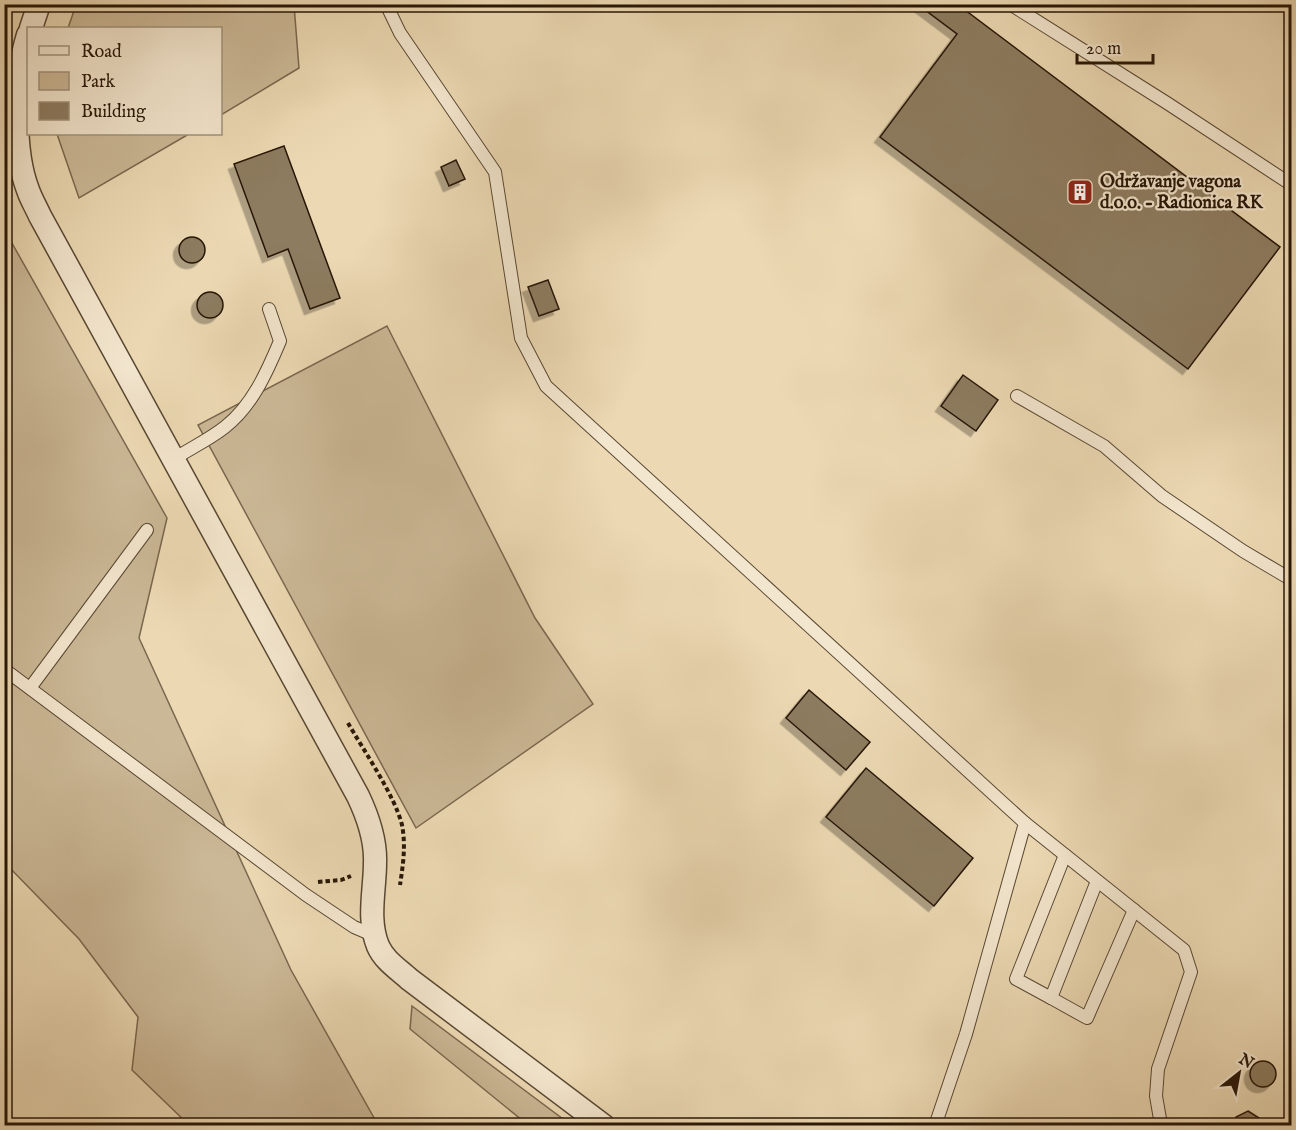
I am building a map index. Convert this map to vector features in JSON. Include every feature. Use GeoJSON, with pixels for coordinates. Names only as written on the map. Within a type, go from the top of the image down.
{"type":"FeatureCollection","features":[{"type":"Feature","properties":{"kind":"street"},"geometry":{"type":"LineString","coordinates":[[30,27],[39,4]]}},
{"type":"Feature","properties":{"kind":"street"},"geometry":{"type":"LineString","coordinates":[[27,40],[21,69],[18,103],[22,165],[27,189],[39,216],[366,812],[374,844],[372,902],[378,948],[410,979],[604,1125]]}},
{"type":"Feature","properties":{"kind":"lane"},"geometry":{"type":"LineString","coordinates":[[386,4],[400,33],[495,172],[520,338],[546,386],[1025,823],[1184,950],[1191,972],[1158,1069],[1156,1096],[1160,1119],[1164,1125]]}},
{"type":"Feature","properties":{"kind":"lane"},"geometry":{"type":"LineString","coordinates":[[1010,4],[1292,184]]}},
{"type":"Feature","properties":{"kind":"lane"},"geometry":{"type":"LineString","coordinates":[[174,459],[225,428],[239,414],[263,379],[280,341],[269,309]]}},
{"type":"Feature","properties":{"kind":"lane"},"geometry":{"type":"LineString","coordinates":[[1017,396],[1104,446],[1162,496],[1243,551],[1292,580]]}},
{"type":"Feature","properties":{"kind":"lane"},"geometry":{"type":"LineString","coordinates":[[30,688],[147,530]]}},
{"type":"Feature","properties":{"kind":"lane"},"geometry":{"type":"LineString","coordinates":[[4,669],[306,895],[354,927],[375,936]]}},
{"type":"Feature","properties":{"kind":"lane"},"geometry":{"type":"LineString","coordinates":[[935,1125],[966,1034],[1025,823]]}},
{"type":"Feature","properties":{"kind":"lane"},"geometry":{"type":"LineString","coordinates":[[1065,855],[1016,979],[1087,1018],[1134,910]]}},
{"type":"Feature","properties":{"kind":"lane"},"geometry":{"type":"LineString","coordinates":[[1051,998],[1097,881]]}},
{"type":"Feature","properties":{"kind":"green space"},"geometry":{"type":"Polygon","coordinates":[[[76,5],[294,5],[299,68],[222,114],[222,27],[68,27],[76,5]]]}},
{"type":"Feature","properties":{"kind":"green space"},"geometry":{"type":"Polygon","coordinates":[[[57,135],[187,135],[79,198],[57,135]]]}},
{"type":"Feature","properties":{"kind":"green space"},"geometry":{"type":"Polygon","coordinates":[[[4,229],[167,518],[139,638],[291,970],[378,1125],[189,1125],[132,1070],[138,1017],[79,939],[5,863],[4,229]]]}},
{"type":"Feature","properties":{"kind":"green space"},"geometry":{"type":"Polygon","coordinates":[[[387,326],[535,618],[593,704],[416,828],[198,425],[387,326]]]}},
{"type":"Feature","properties":{"kind":"green space"},"geometry":{"type":"Polygon","coordinates":[[[412,1006],[571,1125],[528,1125],[410,1029],[412,1006]]]}},
{"type":"Feature","properties":{"kind":"building","name":"Održavanje vagona d.o.o. - Radionica RK"},"geometry":{"type":"Polygon","coordinates":[[[917,4],[957,4],[1280,247],[1188,369],[880,137],[957,34],[917,4]]]}},
{"type":"Feature","properties":{"kind":"building"},"geometry":{"type":"Polygon","coordinates":[[[284,146],[340,298],[310,309],[288,249],[268,257],[234,164],[284,146]]]}},
{"type":"Feature","properties":{"kind":"building"},"geometry":{"type":"Polygon","coordinates":[[[456,160],[465,179],[449,186],[441,167],[456,160]]]}},
{"type":"Feature","properties":{"kind":"building"},"geometry":{"type":"Polygon","coordinates":[[[192,237],[201,241],[205,250],[201,259],[192,263],[183,259],[179,250],[183,241],[192,237]]]}},
{"type":"Feature","properties":{"kind":"building"},"geometry":{"type":"Polygon","coordinates":[[[548,280],[559,309],[539,316],[528,287],[548,280]]]}},
{"type":"Feature","properties":{"kind":"building"},"geometry":{"type":"Polygon","coordinates":[[[210,292],[219,296],[223,305],[219,314],[210,318],[201,314],[197,305],[201,296],[210,292]]]}},
{"type":"Feature","properties":{"kind":"building"},"geometry":{"type":"Polygon","coordinates":[[[963,375],[998,400],[976,431],[941,406],[963,375]]]}},
{"type":"Feature","properties":{"kind":"building"},"geometry":{"type":"Polygon","coordinates":[[[809,690],[870,742],[846,770],[786,718],[809,690]]]}},
{"type":"Feature","properties":{"kind":"building"},"geometry":{"type":"Polygon","coordinates":[[[866,768],[973,858],[934,906],[826,817],[866,768]]]}},
{"type":"Feature","properties":{"kind":"building"},"geometry":{"type":"Polygon","coordinates":[[[1263,1061],[1272,1065],[1276,1074],[1272,1083],[1263,1087],[1254,1083],[1250,1074],[1254,1065],[1263,1061]]]}},
{"type":"Feature","properties":{"kind":"building"},"geometry":{"type":"Polygon","coordinates":[[[1248,1111],[1259,1118],[1260,1126],[1234,1126],[1236,1117],[1248,1111]]]}},
{"type":"Feature","properties":{"kind":"place","name":"Održavanje vagona d.o.o. - Radionica RK"},"geometry":{"type":"Point","coordinates":[1080,192]}}]}
